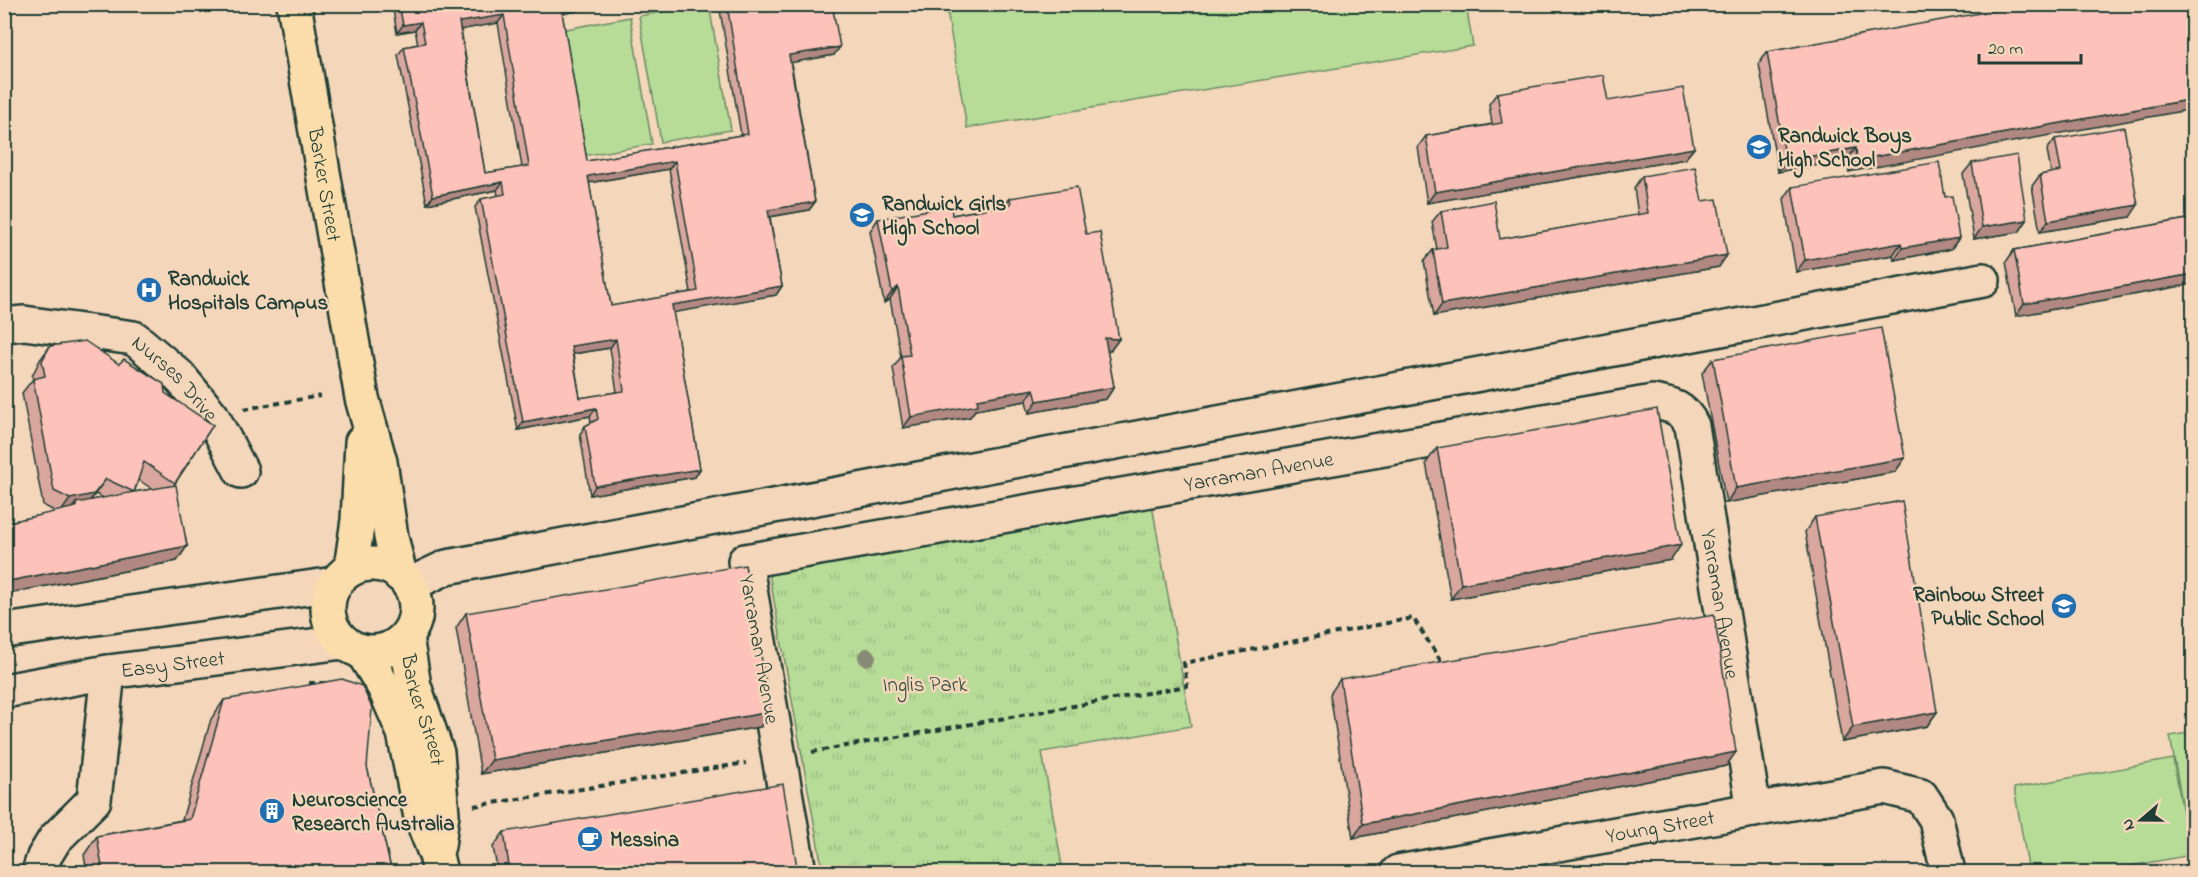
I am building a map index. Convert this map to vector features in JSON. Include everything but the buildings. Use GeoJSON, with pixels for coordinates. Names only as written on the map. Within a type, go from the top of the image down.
{"type":"FeatureCollection","features":[{"type":"Feature","properties":{"kind":"main road","name":"Barker Street"},"geometry":{"type":"LineString","coordinates":[[294,4],[362,398],[380,462],[391,537],[405,580]]}},
{"type":"Feature","properties":{"kind":"main road","name":"Barker Street"},"geometry":{"type":"LineString","coordinates":[[343,576],[360,499],[362,398]]}},
{"type":"Feature","properties":{"kind":"main road"},"geometry":{"type":"LineString","coordinates":[[374,564],[388,568],[405,580],[416,612],[413,626],[406,637],[382,651],[352,646],[334,632],[327,608],[329,595],[343,576],[374,564]]}},
{"type":"Feature","properties":{"kind":"main road","name":"Barker Street"},"geometry":{"type":"LineString","coordinates":[[406,637],[414,686],[436,753],[442,814],[438,864]]}},
{"type":"Feature","properties":{"kind":"main road","name":"Barker Street"},"geometry":{"type":"LineString","coordinates":[[352,646],[384,687],[404,733],[421,817],[438,864]]}},
{"type":"Feature","properties":{"kind":"street"},"geometry":{"type":"LineString","coordinates":[[405,580],[447,567],[1983,280]]}},
{"type":"Feature","properties":{"kind":"street","name":"Nurses Drive"},"geometry":{"type":"LineString","coordinates":[[4,325],[24,323],[134,338],[178,375],[212,416],[241,471]]}},
{"type":"Feature","properties":{"kind":"street","name":"Yarraman Avenue"},"geometry":{"type":"LineString","coordinates":[[799,873],[745,561],[1653,402],[1673,405],[1687,415],[1692,426],[1754,810]]}},
{"type":"Feature","properties":{"kind":"street"},"geometry":{"type":"LineString","coordinates":[[4,631],[343,576]]}},
{"type":"Feature","properties":{"kind":"street","name":"Easy Street"},"geometry":{"type":"LineString","coordinates":[[4,691],[108,672],[352,646]]}},
{"type":"Feature","properties":{"kind":"street"},"geometry":{"type":"LineString","coordinates":[[39,873],[44,857],[55,839],[94,800],[108,672]]}},
{"type":"Feature","properties":{"kind":"street","name":"Young Street"},"geometry":{"type":"LineString","coordinates":[[1398,873],[1884,787],[1921,796],[1936,819],[1948,873]]}},
{"type":"Feature","properties":{"kind":"path"},"geometry":{"type":"LineString","coordinates":[[212,416],[320,396]]}},
{"type":"Feature","properties":{"kind":"path"},"geometry":{"type":"LineString","coordinates":[[474,806],[779,758],[1187,686],[1184,663],[1413,618],[1446,668]]}},
{"type":"Feature","properties":{"kind":"path"},"geometry":{"type":"LineString","coordinates":[[303,683],[336,685]]}},
{"type":"Feature","properties":{"kind":"green space"},"geometry":{"type":"Polygon","coordinates":[[[709,5],[731,130],[661,142],[639,16],[709,5]]]}},
{"type":"Feature","properties":{"kind":"green space"},"geometry":{"type":"Polygon","coordinates":[[[946,5],[1466,5],[1473,46],[967,128],[946,5]]]}},
{"type":"Feature","properties":{"kind":"green space"},"geometry":{"type":"Polygon","coordinates":[[[630,17],[652,144],[583,156],[561,30],[630,17]]]}},
{"type":"Feature","properties":{"kind":"green space","name":"Inglis Park"},"geometry":{"type":"Polygon","coordinates":[[[1152,505],[1191,726],[1042,752],[1063,872],[823,872],[769,573],[1152,505]]]}},
{"type":"Feature","properties":{"kind":"green space"},"geometry":{"type":"Polygon","coordinates":[[[2194,732],[2193,864],[2170,736],[2194,732]]]}},
{"type":"Feature","properties":{"kind":"green space"},"geometry":{"type":"Polygon","coordinates":[[[2173,759],[2191,855],[2098,872],[2029,872],[2014,788],[2173,759]]]}},
{"type":"Feature","properties":{"kind":"place","name":"Randwick Boys High School"},"geometry":{"type":"Point","coordinates":[1759,147]}},
{"type":"Feature","properties":{"kind":"place","name":"Randwick Girls High School"},"geometry":{"type":"Point","coordinates":[862,215]}},
{"type":"Feature","properties":{"kind":"place","name":"Randwick Hospitals Campus"},"geometry":{"type":"Point","coordinates":[149,290]}},
{"type":"Feature","properties":{"kind":"place","name":"Rainbow Street Public School"},"geometry":{"type":"Point","coordinates":[2064,606]}},
{"type":"Feature","properties":{"kind":"place","name":"Neuroscience Research Australia"},"geometry":{"type":"Point","coordinates":[272,811]}},
{"type":"Feature","properties":{"kind":"place","name":"Messina"},"geometry":{"type":"Point","coordinates":[590,839]}}]}
